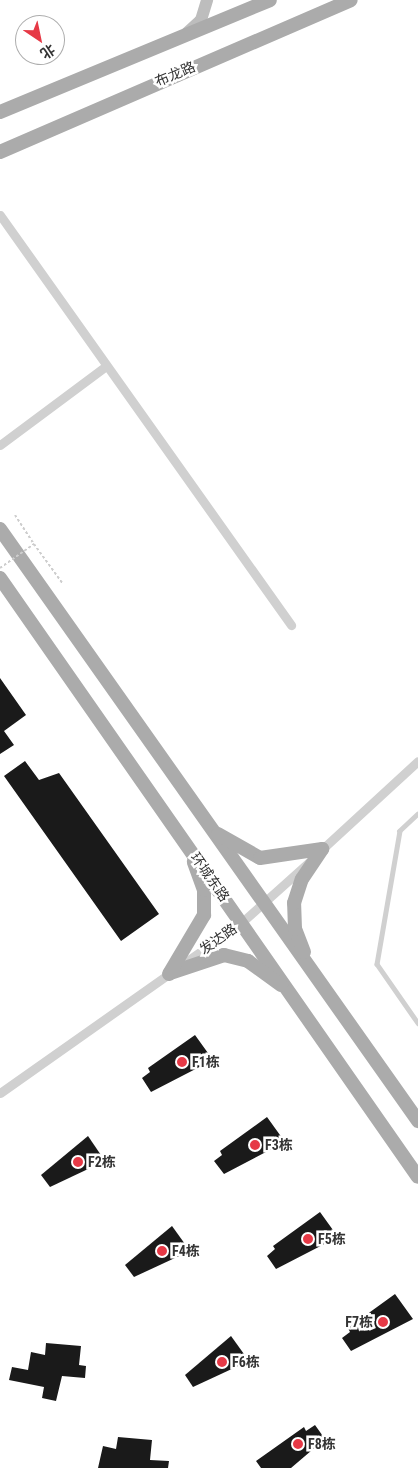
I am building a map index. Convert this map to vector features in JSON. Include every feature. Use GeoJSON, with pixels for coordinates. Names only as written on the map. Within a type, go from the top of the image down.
{"type":"FeatureCollection","features":[{"type":"Feature","properties":{"kind":"main road"},"geometry":{"type":"LineString","coordinates":[[0,112],[270,0]]}},
{"type":"Feature","properties":{"kind":"main road","name":"布龙路"},"geometry":{"type":"LineString","coordinates":[[0,152],[351,0]]}},
{"type":"Feature","properties":{"kind":"main road","name":"环城东路"},"geometry":{"type":"LineString","coordinates":[[0,529],[263,904],[418,1120]]}},
{"type":"Feature","properties":{"kind":"main road","name":"环城东路"},"geometry":{"type":"LineString","coordinates":[[0,578],[242,922],[418,1177]]}},
{"type":"Feature","properties":{"kind":"main road"},"geometry":{"type":"LineString","coordinates":[[210,829],[260,858],[322,849]]}},
{"type":"Feature","properties":{"kind":"main road"},"geometry":{"type":"LineString","coordinates":[[169,974],[204,916],[204,890],[189,848]]}},
{"type":"Feature","properties":{"kind":"main road"},"geometry":{"type":"LineString","coordinates":[[312,972],[295,929],[294,903],[302,879],[322,849]]}},
{"type":"Feature","properties":{"kind":"main road"},"geometry":{"type":"LineString","coordinates":[[169,974],[208,958],[233,956],[289,991]]}},
{"type":"Feature","properties":{"kind":"street"},"geometry":{"type":"LineString","coordinates":[[182,36],[201,20],[207,0]]}},
{"type":"Feature","properties":{"kind":"street"},"geometry":{"type":"LineString","coordinates":[[0,215],[291,625]]}},
{"type":"Feature","properties":{"kind":"street"},"geometry":{"type":"LineString","coordinates":[[0,445],[106,366]]}},
{"type":"Feature","properties":{"kind":"street","name":"发达路"},"geometry":{"type":"LineString","coordinates":[[0,1093],[242,922],[418,761]]}},
{"type":"Feature","properties":{"kind":"lane"},"geometry":{"type":"LineString","coordinates":[[418,814],[400,831],[377,964],[418,1023]]}},
{"type":"Feature","properties":{"kind":"path"},"geometry":{"type":"LineString","coordinates":[[15,515],[63,584]]}},
{"type":"Feature","properties":{"kind":"path"},"geometry":{"type":"LineString","coordinates":[[0,568],[34,544]]}},
{"type":"Feature","properties":{"kind":"building"},"geometry":{"type":"Polygon","coordinates":[[[0,678],[26,715],[4,731],[14,745],[0,754],[0,678]]]}},
{"type":"Feature","properties":{"kind":"building"},"geometry":{"type":"Polygon","coordinates":[[[25,761],[39,780],[59,773],[159,914],[121,941],[4,776],[25,761]]]}},
{"type":"Feature","properties":{"kind":"building","name":"F1栋"},"geometry":{"type":"Polygon","coordinates":[[[195,1035],[213,1060],[151,1092],[142,1078],[150,1072],[148,1068],[195,1035]]]}},
{"type":"Feature","properties":{"kind":"building","name":"F3栋"},"geometry":{"type":"Polygon","coordinates":[[[267,1117],[285,1142],[224,1174],[214,1161],[222,1155],[220,1151],[267,1117]]]}},
{"type":"Feature","properties":{"kind":"building","name":"F2栋"},"geometry":{"type":"Polygon","coordinates":[[[88,1136],[105,1161],[50,1187],[41,1175],[88,1136]]]}},
{"type":"Feature","properties":{"kind":"building","name":"F5栋"},"geometry":{"type":"Polygon","coordinates":[[[320,1212],[338,1237],[276,1269],[267,1256],[275,1249],[273,1246],[320,1212]]]}},
{"type":"Feature","properties":{"kind":"building","name":"F4栋"},"geometry":{"type":"Polygon","coordinates":[[[172,1226],[190,1251],[134,1277],[125,1265],[172,1226]]]}},
{"type":"Feature","properties":{"kind":"building","name":"F7栋"},"geometry":{"type":"Polygon","coordinates":[[[395,1294],[413,1319],[351,1351],[342,1338],[350,1332],[348,1328],[395,1294]]]}},
{"type":"Feature","properties":{"kind":"building","name":"F6栋"},"geometry":{"type":"Polygon","coordinates":[[[231,1336],[249,1361],[193,1387],[185,1375],[231,1336]]]}},
{"type":"Feature","properties":{"kind":"building"},"geometry":{"type":"Polygon","coordinates":[[[46,1343],[81,1346],[79,1365],[86,1366],[85,1378],[62,1376],[56,1401],[42,1398],[44,1387],[9,1380],[12,1367],[28,1370],[31,1352],[45,1355],[46,1343]]]}},
{"type":"Feature","properties":{"kind":"building","name":"F8栋"},"geometry":{"type":"Polygon","coordinates":[[[315,1425],[325,1439],[291,1468],[261,1468],[256,1461],[304,1427],[306,1431],[315,1425]]]}},
{"type":"Feature","properties":{"kind":"building"},"geometry":{"type":"Polygon","coordinates":[[[118,1437],[152,1440],[150,1460],[169,1461],[168,1468],[98,1468],[103,1446],[116,1449],[118,1437]]]}},
{"type":"Feature","properties":{"kind":"place","name":"F1栋"},"geometry":{"type":"Point","coordinates":[182,1062]}},
{"type":"Feature","properties":{"kind":"place","name":"F3栋"},"geometry":{"type":"Point","coordinates":[255,1145]}},
{"type":"Feature","properties":{"kind":"place","name":"F2栋"},"geometry":{"type":"Point","coordinates":[78,1162]}},
{"type":"Feature","properties":{"kind":"place","name":"F5栋"},"geometry":{"type":"Point","coordinates":[308,1239]}},
{"type":"Feature","properties":{"kind":"place","name":"F4栋"},"geometry":{"type":"Point","coordinates":[162,1251]}},
{"type":"Feature","properties":{"kind":"place","name":"F7栋"},"geometry":{"type":"Point","coordinates":[383,1322]}},
{"type":"Feature","properties":{"kind":"place","name":"F6栋"},"geometry":{"type":"Point","coordinates":[222,1362]}},
{"type":"Feature","properties":{"kind":"place","name":"F8栋"},"geometry":{"type":"Point","coordinates":[298,1444]}}]}
